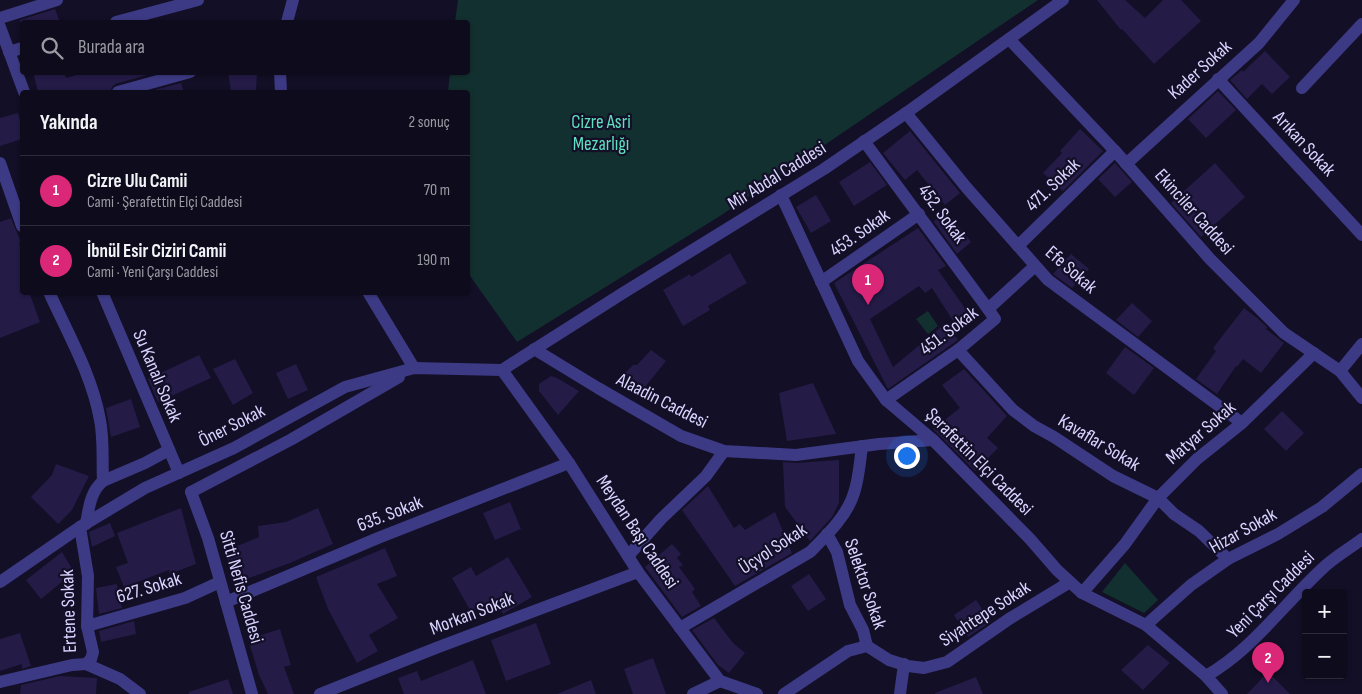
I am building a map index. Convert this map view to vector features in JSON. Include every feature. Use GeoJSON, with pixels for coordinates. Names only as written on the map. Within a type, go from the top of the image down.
{"type":"FeatureCollection","features":[{"type":"Feature","properties":{"kind":"street"},"geometry":{"type":"LineString","coordinates":[[0,18],[57,0]]}},
{"type":"Feature","properties":{"kind":"street"},"geometry":{"type":"LineString","coordinates":[[123,20],[198,0]]}},
{"type":"Feature","properties":{"kind":"street"},"geometry":{"type":"LineString","coordinates":[[288,20],[293,0]]}},
{"type":"Feature","properties":{"kind":"street","name":"Mir Abdal Caddesi"},"geometry":{"type":"LineString","coordinates":[[502,370],[864,142],[1063,0]]}},
{"type":"Feature","properties":{"kind":"street","name":"Kader Sokak"},"geometry":{"type":"LineString","coordinates":[[1126,164],[1259,43],[1294,0]]}},
{"type":"Feature","properties":{"kind":"street"},"geometry":{"type":"LineString","coordinates":[[1302,88],[1362,24]]}},
{"type":"Feature","properties":{"kind":"street"},"geometry":{"type":"LineString","coordinates":[[0,27],[23,90]]}},
{"type":"Feature","properties":{"kind":"street","name":"Ekinciler Caddesi"},"geometry":{"type":"LineString","coordinates":[[1009,39],[1115,150],[1210,259],[1284,333],[1340,371],[1362,398]]}},
{"type":"Feature","properties":{"kind":"street"},"geometry":{"type":"LineString","coordinates":[[9,52],[20,49]]}},
{"type":"Feature","properties":{"kind":"street"},"geometry":{"type":"LineString","coordinates":[[125,90],[179,75]]}},
{"type":"Feature","properties":{"kind":"street"},"geometry":{"type":"LineString","coordinates":[[280,75],[281,90]]}},
{"type":"Feature","properties":{"kind":"street","name":"Arıkan Sokak"},"geometry":{"type":"LineString","coordinates":[[1218,79],[1362,236]]}},
{"type":"Feature","properties":{"kind":"street","name":"Efe Sokak"},"geometry":{"type":"LineString","coordinates":[[906,113],[966,187],[1048,280],[1242,423]]}},
{"type":"Feature","properties":{"kind":"street","name":"452. Sokak"},"geometry":{"type":"LineString","coordinates":[[864,142],[920,214],[988,309]]}},
{"type":"Feature","properties":{"kind":"street","name":"471. Sokak"},"geometry":{"type":"LineString","coordinates":[[1018,246],[1115,150]]}},
{"type":"Feature","properties":{"kind":"street"},"geometry":{"type":"LineString","coordinates":[[0,163],[20,220]]}},
{"type":"Feature","properties":{"kind":"street","name":"Şerafettin Elçi Caddesi"},"geometry":{"type":"LineString","coordinates":[[781,196],[858,361],[886,400],[933,440],[1082,593],[1146,624],[1206,676],[1222,694]]}},
{"type":"Feature","properties":{"kind":"street","name":"453. Sokak"},"geometry":{"type":"LineString","coordinates":[[821,282],[920,214]]}},
{"type":"Feature","properties":{"kind":"street","name":"451. Sokak"},"geometry":{"type":"LineString","coordinates":[[886,400],[958,350],[995,319],[988,309],[1035,266]]}},
{"type":"Feature","properties":{"kind":"street"},"geometry":{"type":"LineString","coordinates":[[50,295],[86,373],[100,419],[103,481]]}},
{"type":"Feature","properties":{"kind":"street","name":"Su Kanalı Sokak"},"geometry":{"type":"LineString","coordinates":[[103,295],[178,473]]}},
{"type":"Feature","properties":{"kind":"street"},"geometry":{"type":"LineString","coordinates":[[370,295],[414,368]]}},
{"type":"Feature","properties":{"kind":"street"},"geometry":{"type":"LineString","coordinates":[[1340,371],[1362,344]]}},
{"type":"Feature","properties":{"kind":"street","name":"Alaadin Caddesi"},"geometry":{"type":"LineString","coordinates":[[534,349],[681,436],[724,451],[796,455],[862,446],[933,440]]}},
{"type":"Feature","properties":{"kind":"street","name":"Kavaflar Sokak"},"geometry":{"type":"LineString","coordinates":[[958,350],[1013,410],[1034,426],[1113,476],[1158,498],[1174,514],[1199,531],[1228,559]]}},
{"type":"Feature","properties":{"kind":"street","name":"Matyar Sokak"},"geometry":{"type":"LineString","coordinates":[[1082,593],[1125,544],[1158,498],[1197,459],[1242,423],[1314,353]]}},
{"type":"Feature","properties":{"kind":"street","name":"Öner Sokak"},"geometry":{"type":"LineString","coordinates":[[0,582],[83,526],[145,488],[234,448],[345,387],[414,368],[502,370]]}},
{"type":"Feature","properties":{"kind":"street","name":"Sitti Nefis Caddesi"},"geometry":{"type":"LineString","coordinates":[[252,694],[208,538],[191,492],[292,440],[414,368]]}},
{"type":"Feature","properties":{"kind":"street","name":"Meydan Başı Caddesi"},"geometry":{"type":"LineString","coordinates":[[502,370],[569,463],[638,572],[720,681]]}},
{"type":"Feature","properties":{"kind":"street","name":"Üçyol Sokak"},"geometry":{"type":"LineString","coordinates":[[680,628],[810,552],[847,509],[855,492],[862,446]]}},
{"type":"Feature","properties":{"kind":"street"},"geometry":{"type":"LineString","coordinates":[[83,526],[96,487],[103,481],[145,463],[169,450]]}},
{"type":"Feature","properties":{"kind":"street"},"geometry":{"type":"LineString","coordinates":[[629,555],[661,519],[706,476],[724,451]]}},
{"type":"Feature","properties":{"kind":"street","name":"635. Sokak"},"geometry":{"type":"LineString","coordinates":[[226,602],[378,538],[569,463]]}},
{"type":"Feature","properties":{"kind":"street","name":"Hizar Sokak"},"geometry":{"type":"LineString","coordinates":[[1146,624],[1191,585],[1228,559],[1278,534],[1307,516],[1349,486],[1362,474]]}},
{"type":"Feature","properties":{"kind":"street","name":"Ertene Sokak"},"geometry":{"type":"LineString","coordinates":[[2,682],[72,665],[86,664],[91,659],[93,652],[87,626],[88,576],[83,526]]}},
{"type":"Feature","properties":{"kind":"street","name":"Selektor Sokak"},"geometry":{"type":"LineString","coordinates":[[827,534],[837,552],[850,605],[863,630],[867,646]]}},
{"type":"Feature","properties":{"kind":"street","name":"Yeni Çarşı Caddesi"},"geometry":{"type":"LineString","coordinates":[[1206,676],[1224,666],[1260,633],[1323,568],[1362,539]]}},
{"type":"Feature","properties":{"kind":"street","name":"Morkan Sokak"},"geometry":{"type":"LineString","coordinates":[[320,694],[638,572]]}},
{"type":"Feature","properties":{"kind":"street","name":"627. Sokak"},"geometry":{"type":"LineString","coordinates":[[87,626],[184,598],[220,582]]}},
{"type":"Feature","properties":{"kind":"street","name":"Siyahtepe Sokak"},"geometry":{"type":"LineString","coordinates":[[867,646],[890,660],[924,668],[947,662],[1009,619],[1070,582]]}},
{"type":"Feature","properties":{"kind":"street"},"geometry":{"type":"LineString","coordinates":[[784,694],[848,651],[867,646]]}},
{"type":"Feature","properties":{"kind":"street"},"geometry":{"type":"LineString","coordinates":[[86,664],[120,679],[140,694]]}},
{"type":"Feature","properties":{"kind":"street"},"geometry":{"type":"LineString","coordinates":[[900,694],[904,664]]}},
{"type":"Feature","properties":{"kind":"street"},"geometry":{"type":"LineString","coordinates":[[693,694],[720,681],[757,694]]}},
{"type":"Feature","properties":{"kind":"green space","name":"Cizre Asri Mezarlığı"},"geometry":{"type":"Polygon","coordinates":[[[458,0],[1038,0],[720,216],[517,342],[470,276],[470,90],[448,90],[450,75],[470,75],[470,20],[455,20],[458,0]]]}},
{"type":"Feature","properties":{"kind":"green space"},"geometry":{"type":"Polygon","coordinates":[[[928,311],[938,326],[928,334],[916,319],[928,311]]]}},
{"type":"Feature","properties":{"kind":"green space"},"geometry":{"type":"Polygon","coordinates":[[[1125,563],[1158,600],[1144,613],[1102,592],[1125,563]]]}},
{"type":"Feature","properties":{"kind":"building"},"geometry":{"type":"Polygon","coordinates":[[[1097,0],[1125,0],[1145,18],[1163,0],[1181,0],[1201,21],[1154,64],[1121,30],[1097,0]]]}},
{"type":"Feature","properties":{"kind":"building"},"geometry":{"type":"Polygon","coordinates":[[[55,9],[59,20],[20,20],[55,9]]]}},
{"type":"Feature","properties":{"kind":"building"},"geometry":{"type":"Polygon","coordinates":[[[1265,51],[1290,77],[1272,94],[1262,84],[1247,99],[1230,80],[1242,70],[1243,72],[1265,51]]]}},
{"type":"Feature","properties":{"kind":"building"},"geometry":{"type":"Polygon","coordinates":[[[34,75],[65,75],[66,78],[76,75],[147,75],[115,84],[111,90],[38,90],[34,75]]]}},
{"type":"Feature","properties":{"kind":"building"},"geometry":{"type":"Polygon","coordinates":[[[228,75],[257,75],[256,90],[231,90],[228,75]]]}},
{"type":"Feature","properties":{"kind":"building"},"geometry":{"type":"Polygon","coordinates":[[[181,83],[183,90],[155,90],[181,83]]]}},
{"type":"Feature","properties":{"kind":"building"},"geometry":{"type":"Polygon","coordinates":[[[1218,91],[1236,110],[1206,138],[1188,119],[1218,91]]]}},
{"type":"Feature","properties":{"kind":"building"},"geometry":{"type":"Polygon","coordinates":[[[18,113],[20,140],[0,146],[0,118],[18,113]]]}},
{"type":"Feature","properties":{"kind":"building"},"geometry":{"type":"Polygon","coordinates":[[[1080,129],[1103,151],[1063,191],[1043,173],[1062,153],[1060,151],[1080,129]]]}},
{"type":"Feature","properties":{"kind":"building"},"geometry":{"type":"Polygon","coordinates":[[[910,131],[960,193],[945,205],[917,170],[905,180],[883,153],[910,131]]]}},
{"type":"Feature","properties":{"kind":"building"},"geometry":{"type":"Polygon","coordinates":[[[870,162],[887,185],[854,206],[839,182],[870,162]]]}},
{"type":"Feature","properties":{"kind":"building"},"geometry":{"type":"Polygon","coordinates":[[[1115,163],[1132,182],[1115,197],[1098,179],[1115,163]]]}},
{"type":"Feature","properties":{"kind":"building"},"geometry":{"type":"Polygon","coordinates":[[[1215,163],[1245,197],[1201,237],[1171,203],[1215,163]]]}},
{"type":"Feature","properties":{"kind":"building"},"geometry":{"type":"Polygon","coordinates":[[[816,195],[831,221],[811,233],[796,207],[816,195]]]}},
{"type":"Feature","properties":{"kind":"building"},"geometry":{"type":"Polygon","coordinates":[[[946,210],[971,242],[957,254],[934,222],[938,215],[946,210]]]}},
{"type":"Feature","properties":{"kind":"building"},"geometry":{"type":"Polygon","coordinates":[[[11,218],[20,240],[20,295],[30,295],[40,322],[0,338],[0,222],[11,218]]]}},
{"type":"Feature","properties":{"kind":"building"},"geometry":{"type":"Polygon","coordinates":[[[918,228],[946,266],[938,270],[971,317],[957,327],[932,288],[925,293],[919,286],[870,319],[893,367],[946,323],[958,340],[888,389],[834,283],[918,228]]]}},
{"type":"Feature","properties":{"kind":"building"},"geometry":{"type":"Polygon","coordinates":[[[730,253],[747,283],[708,306],[710,310],[683,326],[663,290],[690,274],[691,277],[730,253]]]}},
{"type":"Feature","properties":{"kind":"building"},"geometry":{"type":"Polygon","coordinates":[[[1071,254],[1089,269],[1072,288],[1053,274],[1071,254]]]}},
{"type":"Feature","properties":{"kind":"building"},"geometry":{"type":"Polygon","coordinates":[[[1132,303],[1152,321],[1138,337],[1116,320],[1132,303]]]}},
{"type":"Feature","properties":{"kind":"building"},"geometry":{"type":"Polygon","coordinates":[[[1244,308],[1284,343],[1261,373],[1243,359],[1217,394],[1196,379],[1216,351],[1213,348],[1244,308]]]}},
{"type":"Feature","properties":{"kind":"building"},"geometry":{"type":"Polygon","coordinates":[[[1125,347],[1154,368],[1134,395],[1106,373],[1125,347]]]}},
{"type":"Feature","properties":{"kind":"building"},"geometry":{"type":"Polygon","coordinates":[[[651,350],[666,361],[637,397],[617,381],[633,365],[637,365],[651,350]]]}},
{"type":"Feature","properties":{"kind":"building"},"geometry":{"type":"Polygon","coordinates":[[[199,355],[211,378],[158,402],[148,379],[199,355]]]}},
{"type":"Feature","properties":{"kind":"building"},"geometry":{"type":"Polygon","coordinates":[[[235,359],[253,393],[233,405],[213,369],[235,359]]]}},
{"type":"Feature","properties":{"kind":"building"},"geometry":{"type":"Polygon","coordinates":[[[296,364],[308,390],[288,399],[276,373],[296,364]]]}},
{"type":"Feature","properties":{"kind":"building"},"geometry":{"type":"Polygon","coordinates":[[[964,369],[1007,416],[987,438],[998,448],[975,471],[933,429],[960,408],[942,385],[964,369]]]}},
{"type":"Feature","properties":{"kind":"building"},"geometry":{"type":"Polygon","coordinates":[[[551,376],[579,391],[558,415],[539,391],[539,384],[551,376]]]}},
{"type":"Feature","properties":{"kind":"building"},"geometry":{"type":"Polygon","coordinates":[[[813,383],[836,434],[787,441],[779,393],[813,383]]]}},
{"type":"Feature","properties":{"kind":"building"},"geometry":{"type":"Polygon","coordinates":[[[131,399],[140,427],[111,437],[106,408],[131,399]]]}},
{"type":"Feature","properties":{"kind":"building"},"geometry":{"type":"Polygon","coordinates":[[[1282,411],[1304,433],[1286,451],[1264,429],[1282,411]]]}},
{"type":"Feature","properties":{"kind":"building"},"geometry":{"type":"Polygon","coordinates":[[[839,460],[839,503],[832,517],[810,541],[785,507],[783,462],[839,460]]]}},
{"type":"Feature","properties":{"kind":"building"},"geometry":{"type":"Polygon","coordinates":[[[56,464],[89,476],[72,510],[58,524],[31,497],[52,475],[56,464]]]}},
{"type":"Feature","properties":{"kind":"building"},"geometry":{"type":"Polygon","coordinates":[[[708,486],[734,528],[740,524],[745,530],[775,512],[792,553],[735,586],[682,510],[708,486]]]}},
{"type":"Feature","properties":{"kind":"building"},"geometry":{"type":"Polygon","coordinates":[[[510,502],[521,529],[495,540],[483,513],[510,502]]]}},
{"type":"Feature","properties":{"kind":"building"},"geometry":{"type":"Polygon","coordinates":[[[181,508],[196,564],[170,574],[169,570],[124,587],[116,567],[128,563],[117,533],[181,508]]]}},
{"type":"Feature","properties":{"kind":"building"},"geometry":{"type":"Polygon","coordinates":[[[318,508],[333,544],[290,563],[236,583],[225,551],[259,537],[258,526],[286,522],[318,508]]]}},
{"type":"Feature","properties":{"kind":"building"},"geometry":{"type":"Polygon","coordinates":[[[110,523],[115,536],[92,547],[89,532],[110,523]]]}},
{"type":"Feature","properties":{"kind":"building"},"geometry":{"type":"Polygon","coordinates":[[[672,544],[681,554],[677,558],[683,565],[679,567],[695,589],[692,592],[701,606],[682,617],[645,567],[672,544]]]}},
{"type":"Feature","properties":{"kind":"building"},"geometry":{"type":"Polygon","coordinates":[[[385,548],[397,576],[377,584],[398,618],[369,635],[378,651],[357,663],[328,609],[316,577],[385,548]]]}},
{"type":"Feature","properties":{"kind":"building"},"geometry":{"type":"Polygon","coordinates":[[[62,552],[74,572],[41,599],[26,580],[62,552]]]}},
{"type":"Feature","properties":{"kind":"building"},"geometry":{"type":"Polygon","coordinates":[[[508,557],[532,597],[503,614],[494,599],[471,612],[452,578],[471,567],[476,576],[508,557]]]}},
{"type":"Feature","properties":{"kind":"building"},"geometry":{"type":"Polygon","coordinates":[[[809,574],[826,599],[808,611],[791,586],[809,574]]]}},
{"type":"Feature","properties":{"kind":"building"},"geometry":{"type":"Polygon","coordinates":[[[117,584],[122,608],[99,614],[96,588],[117,584]]]}},
{"type":"Feature","properties":{"kind":"building"},"geometry":{"type":"Polygon","coordinates":[[[976,600],[991,622],[968,637],[954,615],[976,600]]]}},
{"type":"Feature","properties":{"kind":"building"},"geometry":{"type":"Polygon","coordinates":[[[714,618],[733,643],[745,653],[729,673],[718,665],[692,630],[714,618]]]}},
{"type":"Feature","properties":{"kind":"building"},"geometry":{"type":"Polygon","coordinates":[[[134,621],[136,634],[101,642],[99,631],[134,621]]]}},
{"type":"Feature","properties":{"kind":"building"},"geometry":{"type":"Polygon","coordinates":[[[536,623],[551,664],[506,681],[491,640],[536,623]]]}},
{"type":"Feature","properties":{"kind":"building"},"geometry":{"type":"Polygon","coordinates":[[[280,629],[291,665],[284,667],[294,694],[268,694],[259,675],[248,639],[280,629]]]}},
{"type":"Feature","properties":{"kind":"building"},"geometry":{"type":"Polygon","coordinates":[[[20,633],[31,666],[22,669],[22,664],[0,671],[0,639],[20,633]]]}},
{"type":"Feature","properties":{"kind":"building"},"geometry":{"type":"Polygon","coordinates":[[[1148,645],[1170,663],[1143,690],[1121,670],[1148,645]]]}},
{"type":"Feature","properties":{"kind":"building"},"geometry":{"type":"Polygon","coordinates":[[[653,658],[666,694],[633,694],[624,669],[653,658]]]}},
{"type":"Feature","properties":{"kind":"building"},"geometry":{"type":"Polygon","coordinates":[[[473,660],[486,694],[404,694],[398,678],[417,671],[421,681],[473,660]]]}},
{"type":"Feature","properties":{"kind":"building"},"geometry":{"type":"Polygon","coordinates":[[[1268,672],[1290,694],[1247,694],[1268,672]]]}},
{"type":"Feature","properties":{"kind":"building"},"geometry":{"type":"Polygon","coordinates":[[[60,676],[97,678],[96,694],[20,694],[21,685],[60,676]]]}},
{"type":"Feature","properties":{"kind":"building"},"geometry":{"type":"Polygon","coordinates":[[[976,677],[983,694],[935,694],[935,693],[976,677]]]}},
{"type":"Feature","properties":{"kind":"building"},"geometry":{"type":"Polygon","coordinates":[[[228,679],[233,694],[189,694],[189,692],[228,679]]]}},
{"type":"Feature","properties":{"kind":"building"},"geometry":{"type":"Polygon","coordinates":[[[591,680],[596,694],[557,694],[591,680]]]}},
{"type":"Feature","properties":{"kind":"place","name":"Cizre Ulu Camii"},"geometry":{"type":"Point","coordinates":[868,305]}},
{"type":"Feature","properties":{"kind":"place","name":"İbnül Esir Ciziri Camii"},"geometry":{"type":"Point","coordinates":[1268,683]}}]}
